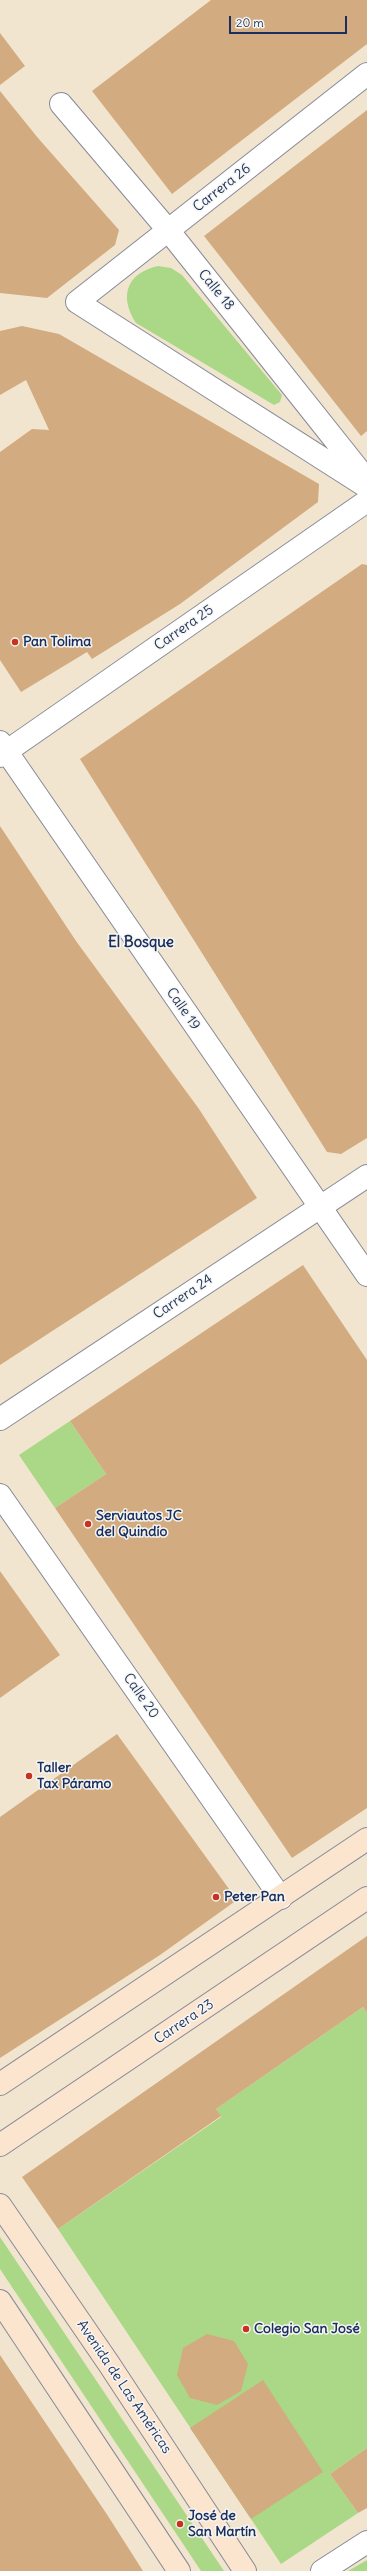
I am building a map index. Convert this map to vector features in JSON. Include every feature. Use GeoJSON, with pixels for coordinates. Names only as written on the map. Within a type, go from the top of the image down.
{"type":"FeatureCollection","features":[{"type":"Feature","properties":{"kind":"main road"},"geometry":{"type":"LineString","coordinates":[[0,2084],[281,1898],[367,1839]]}},
{"type":"Feature","properties":{"kind":"main road","name":"Carrera 23"},"geometry":{"type":"LineString","coordinates":[[0,2146],[367,1898]]}},
{"type":"Feature","properties":{"kind":"main road","name":"Avenida de Las Américas"},"geometry":{"type":"LineString","coordinates":[[0,2205],[109,2364],[245,2571]]}},
{"type":"Feature","properties":{"kind":"main road"},"geometry":{"type":"LineString","coordinates":[[0,2302],[179,2571]]}},
{"type":"Feature","properties":{"kind":"street","name":"Carrera 26"},"geometry":{"type":"LineString","coordinates":[[367,74],[77,302],[367,487]]}},
{"type":"Feature","properties":{"kind":"street","name":"Calle 18"},"geometry":{"type":"LineString","coordinates":[[61,104],[168,230],[367,480]]}},
{"type":"Feature","properties":{"kind":"street","name":"Carrera 25"},"geometry":{"type":"LineString","coordinates":[[2,750],[367,501]]}},
{"type":"Feature","properties":{"kind":"street","name":"Calle 19"},"geometry":{"type":"LineString","coordinates":[[2,750],[367,1275]]}},
{"type":"Feature","properties":{"kind":"street","name":"Carrera 24"},"geometry":{"type":"LineString","coordinates":[[0,1419],[319,1206],[367,1176]]}},
{"type":"Feature","properties":{"kind":"street","name":"Calle 20"},"geometry":{"type":"LineString","coordinates":[[0,1495],[281,1898]]}},
{"type":"Feature","properties":{"kind":"street"},"geometry":{"type":"LineString","coordinates":[[322,2571],[367,2542]]}},
{"type":"Feature","properties":{"kind":"green space"},"geometry":{"type":"Polygon","coordinates":[[[158,266],[171,268],[182,275],[282,395],[280,402],[274,405],[136,323],[128,304],[127,295],[129,287],[132,280],[139,274],[147,269],[158,266]]]}},
{"type":"Feature","properties":{"kind":"green space"},"geometry":{"type":"Polygon","coordinates":[[[70,1421],[106,1474],[55,1508],[19,1455],[70,1421]]]}},
{"type":"Feature","properties":{"kind":"green space","name":"Colegio San José"},"geometry":{"type":"Polygon","coordinates":[[[363,2007],[367,2013],[367,2448],[330,2474],[358,2513],[281,2564],[58,2229],[221,2117],[216,2109],[363,2007]]]}},
{"type":"Feature","properties":{"kind":"green space"},"geometry":{"type":"Polygon","coordinates":[[[0,2237],[224,2571],[201,2571],[0,2269],[0,2237]]]}},
{"type":"Feature","properties":{"kind":"green space"},"geometry":{"type":"Polygon","coordinates":[[[367,2560],[367,2571],[348,2571],[367,2560]]]}},
{"type":"Feature","properties":{"kind":"building"},"geometry":{"type":"Polygon","coordinates":[[[211,0],[367,0],[367,44],[172,194],[92,91],[211,0]]]}},
{"type":"Feature","properties":{"kind":"building"},"geometry":{"type":"Polygon","coordinates":[[[0,33],[25,66],[0,85],[0,33]]]}},
{"type":"Feature","properties":{"kind":"building"},"geometry":{"type":"Polygon","coordinates":[[[0,91],[38,138],[119,230],[115,245],[47,298],[0,293],[0,91]]]}},
{"type":"Feature","properties":{"kind":"building"},"geometry":{"type":"Polygon","coordinates":[[[367,110],[367,431],[361,436],[204,236],[367,110]]]}},
{"type":"Feature","properties":{"kind":"building"},"geometry":{"type":"Polygon","coordinates":[[[22,326],[59,334],[319,484],[318,502],[180,604],[92,659],[87,652],[21,692],[0,660],[0,452],[32,429],[49,430],[26,380],[0,395],[0,331],[22,326]]]}},
{"type":"Feature","properties":{"kind":"building"},"geometry":{"type":"Polygon","coordinates":[[[362,564],[367,565],[367,1138],[341,1154],[327,1152],[80,759],[362,564]]]}},
{"type":"Feature","properties":{"kind":"building"},"geometry":{"type":"Polygon","coordinates":[[[0,826],[76,941],[199,1109],[257,1198],[0,1365],[0,826]]]}},
{"type":"Feature","properties":{"kind":"building"},"geometry":{"type":"Polygon","coordinates":[[[303,1265],[367,1360],[367,1808],[292,1858],[55,1508],[106,1474],[70,1421],[303,1265]]]}},
{"type":"Feature","properties":{"kind":"building"},"geometry":{"type":"Polygon","coordinates":[[[0,1571],[60,1655],[0,1698],[0,1571]]]}},
{"type":"Feature","properties":{"kind":"building"},"geometry":{"type":"Polygon","coordinates":[[[117,1734],[237,1900],[160,1955],[0,2058],[0,1817],[117,1734]]]}},
{"type":"Feature","properties":{"kind":"building"},"geometry":{"type":"Polygon","coordinates":[[[367,1936],[367,2013],[363,2007],[216,2109],[221,2116],[58,2229],[22,2177],[367,1936]]]}},
{"type":"Feature","properties":{"kind":"building"},"geometry":{"type":"Polygon","coordinates":[[[207,2334],[234,2341],[248,2364],[241,2391],[217,2405],[190,2398],[177,2375],[183,2348],[207,2334]]]}},
{"type":"Feature","properties":{"kind":"building"},"geometry":{"type":"Polygon","coordinates":[[[0,2355],[108,2516],[143,2571],[0,2571],[0,2355]]]}},
{"type":"Feature","properties":{"kind":"building"},"geometry":{"type":"Polygon","coordinates":[[[263,2380],[323,2472],[251,2519],[190,2428],[263,2380]]]}},
{"type":"Feature","properties":{"kind":"building"},"geometry":{"type":"Polygon","coordinates":[[[367,2448],[367,2508],[358,2513],[330,2474],[367,2448]]]}},
{"type":"Feature","properties":{"kind":"place","name":"Pan Tolima"},"geometry":{"type":"Point","coordinates":[15,642]}},
{"type":"Feature","properties":{"kind":"place","name":"Serviautos JC del Quindío"},"geometry":{"type":"Point","coordinates":[88,1524]}},
{"type":"Feature","properties":{"kind":"place","name":"Taller Tax Páramo"},"geometry":{"type":"Point","coordinates":[29,1776]}},
{"type":"Feature","properties":{"kind":"place","name":"Peter Pan"},"geometry":{"type":"Point","coordinates":[216,1897]}},
{"type":"Feature","properties":{"kind":"place","name":"Colegio San José"},"geometry":{"type":"Point","coordinates":[246,2329]}},
{"type":"Feature","properties":{"kind":"place","name":"José de San Martín"},"geometry":{"type":"Point","coordinates":[180,2524]}},
{"type":"Feature","properties":{"kind":"district","name":"El Bosque"},"geometry":{"type":"Point","coordinates":[141,943]}}]}
